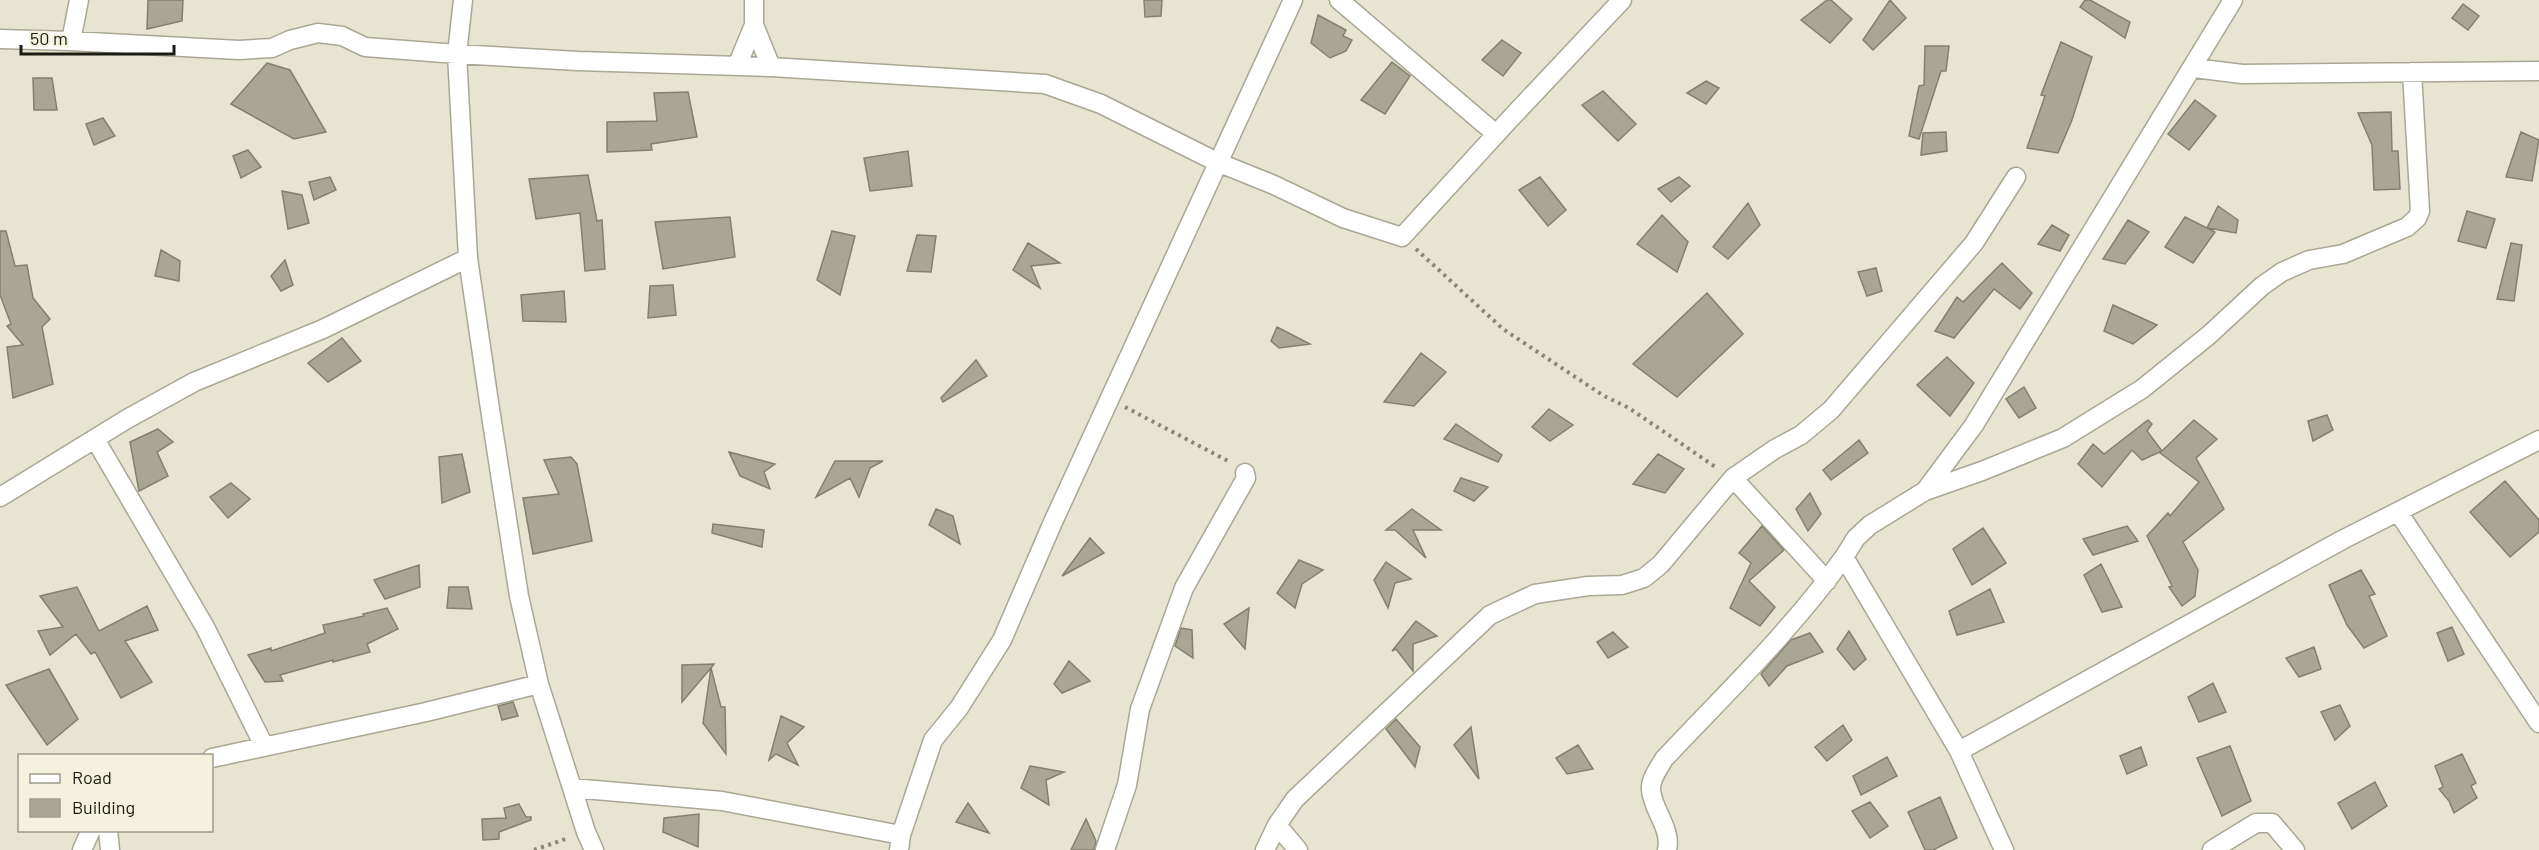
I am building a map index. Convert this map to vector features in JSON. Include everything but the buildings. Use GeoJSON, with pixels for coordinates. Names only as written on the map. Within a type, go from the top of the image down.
{"type":"FeatureCollection","features":[{"type":"Feature","properties":{"kind":"street"},"geometry":{"type":"LineString","coordinates":[[71,41],[79,0]]}},
{"type":"Feature","properties":{"kind":"street"},"geometry":{"type":"LineString","coordinates":[[463,0],[457,54],[468,258],[519,596],[538,684],[586,832],[594,850]]}},
{"type":"Feature","properties":{"kind":"street"},"geometry":{"type":"LineString","coordinates":[[754,0],[754,26],[771,67]]}},
{"type":"Feature","properties":{"kind":"street"},"geometry":{"type":"LineString","coordinates":[[572,788],[722,801],[900,842],[933,740],[959,708],[1002,640],[1217,162],[1293,0]]}},
{"type":"Feature","properties":{"kind":"street"},"geometry":{"type":"LineString","coordinates":[[1339,0],[1496,134]]}},
{"type":"Feature","properties":{"kind":"street"},"geometry":{"type":"LineString","coordinates":[[0,39],[239,50],[272,48],[290,40],[318,33],[342,36],[365,47],[457,54],[578,61],[771,67],[1045,84],[1101,104],[1217,162],[1274,185],[1344,218],[1402,237],[1622,0]]}},
{"type":"Feature","properties":{"kind":"street"},"geometry":{"type":"LineString","coordinates":[[1925,490],[1974,425],[2234,0]]}},
{"type":"Feature","properties":{"kind":"street"},"geometry":{"type":"LineString","coordinates":[[737,66],[754,26]]}},
{"type":"Feature","properties":{"kind":"street"},"geometry":{"type":"LineString","coordinates":[[2194,68],[2242,74],[2537,68]]}},
{"type":"Feature","properties":{"kind":"street"},"geometry":{"type":"LineString","coordinates":[[1667,850],[1668,837],[1651,790],[1653,777],[1664,759],[1827,581],[1856,538],[1870,525],[1925,490],[1982,471],[2063,438],[2142,389],[2209,335],[2262,286],[2295,265],[2343,254],[2408,227],[2417,218],[2420,211],[2412,72]]}},
{"type":"Feature","properties":{"kind":"street"},"geometry":{"type":"LineString","coordinates":[[1264,850],[1277,825],[1295,799],[1490,615],[1535,594],[1588,586],[1622,585],[1644,578],[1661,564],[1733,478],[1775,449],[1801,435],[1831,410],[1974,243],[2016,177]]}},
{"type":"Feature","properties":{"kind":"street"},"geometry":{"type":"LineString","coordinates":[[0,497],[194,382],[323,329],[468,258]]}},
{"type":"Feature","properties":{"kind":"street"},"geometry":{"type":"LineString","coordinates":[[95,439],[205,627],[264,746]]}},
{"type":"Feature","properties":{"kind":"street"},"geometry":{"type":"LineString","coordinates":[[1959,751],[2342,540],[2539,440]]}},
{"type":"Feature","properties":{"kind":"street"},"geometry":{"type":"LineString","coordinates":[[1105,850],[1127,785],[1140,709],[1184,588],[1246,478],[1245,472]]}},
{"type":"Feature","properties":{"kind":"street"},"geometry":{"type":"LineString","coordinates":[[1733,478],[1827,581]]}},
{"type":"Feature","properties":{"kind":"street"},"geometry":{"type":"LineString","coordinates":[[2398,512],[2539,723]]}},
{"type":"Feature","properties":{"kind":"street"},"geometry":{"type":"LineString","coordinates":[[1844,557],[1959,751],[2001,849]]}},
{"type":"Feature","properties":{"kind":"street"},"geometry":{"type":"LineString","coordinates":[[213,758],[426,712],[538,684]]}},
{"type":"Feature","properties":{"kind":"street"},"geometry":{"type":"LineString","coordinates":[[2212,850],[2256,823],[2272,823],[2295,850]]}},
{"type":"Feature","properties":{"kind":"street"},"geometry":{"type":"LineString","coordinates":[[1277,825],[1298,850]]}},
{"type":"Feature","properties":{"kind":"street"},"geometry":{"type":"LineString","coordinates":[[82,850],[91,832]]}},
{"type":"Feature","properties":{"kind":"street"},"geometry":{"type":"LineString","coordinates":[[108,832],[110,850]]}},
{"type":"Feature","properties":{"kind":"path"},"geometry":{"type":"LineString","coordinates":[[1402,237],[1503,329],[1605,396],[1629,408],[1733,478]]}},
{"type":"Feature","properties":{"kind":"path"},"geometry":{"type":"LineString","coordinates":[[1110,399],[1245,472]]}},
{"type":"Feature","properties":{"kind":"path"},"geometry":{"type":"LineString","coordinates":[[534,850],[586,832]]}}]}
